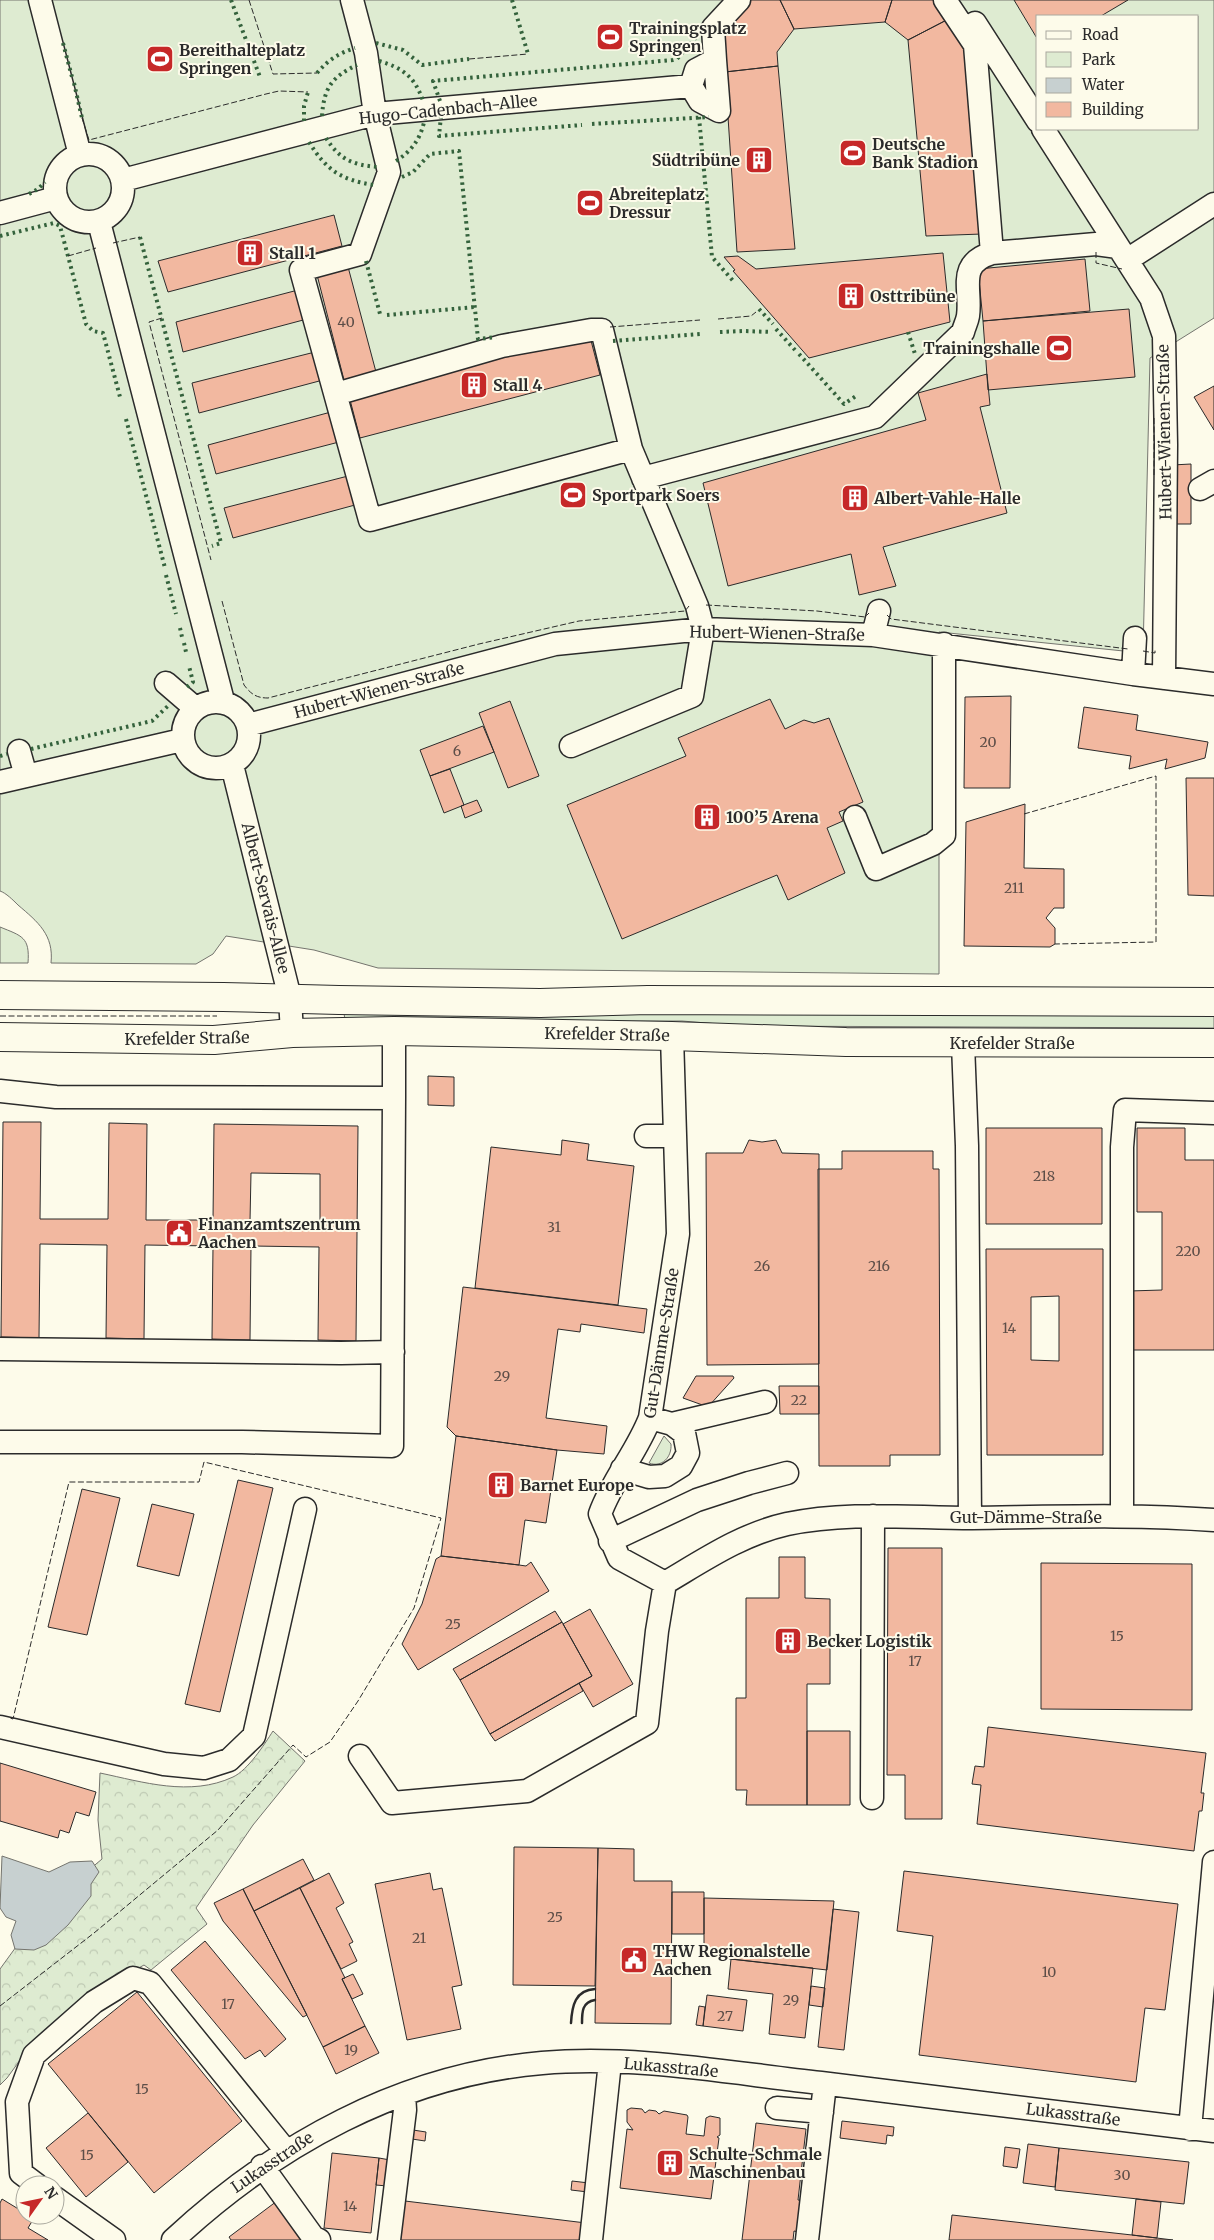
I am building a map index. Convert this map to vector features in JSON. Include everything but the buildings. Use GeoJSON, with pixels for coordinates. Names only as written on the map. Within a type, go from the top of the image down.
{"type":"FeatureCollection","features":[{"type":"Feature","properties":{"kind":"main road","name":"Krefelder Straße"},"geometry":{"type":"LineString","coordinates":[[0,995],[540,1002],[648,1000],[1214,1002]]}},
{"type":"Feature","properties":{"kind":"main road","name":"Krefelder Straße"},"geometry":{"type":"LineString","coordinates":[[0,1038],[214,1040],[292,1033],[394,1031],[963,1044],[1214,1043]]}},
{"type":"Feature","properties":{"kind":"street"},"geometry":{"type":"LineString","coordinates":[[40,0],[80,155]]}},
{"type":"Feature","properties":{"kind":"street"},"geometry":{"type":"LineString","coordinates":[[352,0],[366,53],[375,114],[389,172],[360,254],[302,270],[370,520],[631,449]]}},
{"type":"Feature","properties":{"kind":"street"},"geometry":{"type":"LineString","coordinates":[[715,60],[696,70],[691,86],[700,101],[719,111],[713,28],[739,0]]}},
{"type":"Feature","properties":{"kind":"street"},"geometry":{"type":"LineString","coordinates":[[945,0],[975,45],[992,253]]}},
{"type":"Feature","properties":{"kind":"street"},"geometry":{"type":"LineString","coordinates":[[961,0],[1036,118]]}},
{"type":"Feature","properties":{"kind":"street","name":"Hugo-Cadenbach-Allee"},"geometry":{"type":"LineString","coordinates":[[123,180],[375,114],[691,86]]}},
{"type":"Feature","properties":{"kind":"street","name":"Hubert-Wienen-Straße"},"geometry":{"type":"LineString","coordinates":[[1044,130],[1151,298],[1164,336],[1166,445],[1164,678]]}},
{"type":"Feature","properties":{"kind":"street"},"geometry":{"type":"LineString","coordinates":[[93,154],[104,156],[116,166],[123,180],[120,204],[112,215],[99,222],[84,222],[71,218],[61,209],[56,198],[56,183],[59,172],[68,162],[80,155],[93,154]]}},
{"type":"Feature","properties":{"kind":"street"},"geometry":{"type":"LineString","coordinates":[[0,213],[56,198]]}},
{"type":"Feature","properties":{"kind":"street"},"geometry":{"type":"LineString","coordinates":[[644,478],[875,417],[963,332],[968,316],[968,271],[979,257],[992,253],[1096,244],[1123,254],[1214,204]]}},
{"type":"Feature","properties":{"kind":"street"},"geometry":{"type":"LineString","coordinates":[[99,222],[222,701]]}},
{"type":"Feature","properties":{"kind":"street"},"geometry":{"type":"LineString","coordinates":[[336,394],[502,346],[591,330],[602,330],[631,449],[697,606],[703,628],[692,696],[571,746]]}},
{"type":"Feature","properties":{"kind":"street"},"geometry":{"type":"LineString","coordinates":[[873,635],[878,611]]}},
{"type":"Feature","properties":{"kind":"street","name":"Hubert-Wienen-Straße"},"geometry":{"type":"LineString","coordinates":[[248,725],[555,644],[703,628],[873,635],[944,644],[1133,674],[1214,684]]}},
{"type":"Feature","properties":{"kind":"street"},"geometry":{"type":"LineString","coordinates":[[1133,674],[1136,638]]}},
{"type":"Feature","properties":{"kind":"street"},"geometry":{"type":"LineString","coordinates":[[855,817],[876,870],[933,844],[944,835],[944,644]]}},
{"type":"Feature","properties":{"kind":"street"},"geometry":{"type":"LineString","coordinates":[[166,682],[195,708]]}},
{"type":"Feature","properties":{"kind":"street"},"geometry":{"type":"LineString","coordinates":[[222,701],[239,710],[248,725],[250,740],[244,754],[232,765],[217,769],[201,765],[189,755],[182,740],[184,722],[195,708],[208,702],[222,701]]}},
{"type":"Feature","properties":{"kind":"street"},"geometry":{"type":"LineString","coordinates":[[0,782],[182,740]]}},
{"type":"Feature","properties":{"kind":"street"},"geometry":{"type":"LineString","coordinates":[[19,751],[26,776]]}},
{"type":"Feature","properties":{"kind":"street","name":"Albert-Servais-Allee"},"geometry":{"type":"LineString","coordinates":[[232,765],[290,998],[292,1033]]}},
{"type":"Feature","properties":{"kind":"street"},"geometry":{"type":"LineString","coordinates":[[0,1442],[242,1442],[392,1446],[394,1031]]}},
{"type":"Feature","properties":{"kind":"street","name":"Gut-Dämme-Straße"},"geometry":{"type":"LineString","coordinates":[[672,1036],[678,1234],[650,1418],[643,1435],[606,1496],[600,1514],[610,1541],[619,1558],[665,1583],[741,1538],[787,1524],[873,1516],[970,1518],[1122,1516],[1214,1520]]}},
{"type":"Feature","properties":{"kind":"street"},"geometry":{"type":"LineString","coordinates":[[963,1044],[967,1146],[970,1518]]}},
{"type":"Feature","properties":{"kind":"street"},"geometry":{"type":"LineString","coordinates":[[0,1092],[56,1097],[394,1098]]}},
{"type":"Feature","properties":{"kind":"street"},"geometry":{"type":"LineString","coordinates":[[1122,1516],[1122,1146],[1126,1110],[1214,1113]]}},
{"type":"Feature","properties":{"kind":"street"},"geometry":{"type":"LineString","coordinates":[[646,1136],[675,1136]]}},
{"type":"Feature","properties":{"kind":"street"},"geometry":{"type":"LineString","coordinates":[[0,1350],[393,1352]]}},
{"type":"Feature","properties":{"kind":"street"},"geometry":{"type":"LineString","coordinates":[[672,1424],[765,1402]]}},
{"type":"Feature","properties":{"kind":"street"},"geometry":{"type":"LineString","coordinates":[[622,1469],[649,1477],[665,1476],[681,1466],[688,1453],[684,1433],[672,1424],[650,1418]]}},
{"type":"Feature","properties":{"kind":"street"},"geometry":{"type":"LineString","coordinates":[[610,1541],[697,1500],[749,1482],[787,1473]]}},
{"type":"Feature","properties":{"kind":"street"},"geometry":{"type":"LineString","coordinates":[[0,1727],[164,1764],[204,1768],[229,1760],[254,1736],[305,1509]]}},
{"type":"Feature","properties":{"kind":"street"},"geometry":{"type":"LineString","coordinates":[[872,1798],[873,1516]]}},
{"type":"Feature","properties":{"kind":"street"},"geometry":{"type":"LineString","coordinates":[[360,1756],[392,1803],[527,1791],[647,1723],[656,1631],[665,1583]]}},
{"type":"Feature","properties":{"kind":"street"},"geometry":{"type":"LineString","coordinates":[[1190,2128],[1214,1862]]}},
{"type":"Feature","properties":{"kind":"street"},"geometry":{"type":"LineString","coordinates":[[24,2175],[21,2173],[17,2102],[34,2055],[94,2002],[133,1978],[150,1983],[286,2151]]}},
{"type":"Feature","properties":{"kind":"street"},"geometry":{"type":"LineString","coordinates":[[591,2240],[610,2062]]}},
{"type":"Feature","properties":{"kind":"street","name":"Lukasstraße"},"geometry":{"type":"LineString","coordinates":[[173,2240],[228,2191],[262,2166],[319,2131],[360,2111],[404,2094],[487,2071],[542,2063],[610,2062],[679,2066],[1214,2131]]}},
{"type":"Feature","properties":{"kind":"street"},"geometry":{"type":"LineString","coordinates":[[807,2240],[825,2084]]}},
{"type":"Feature","properties":{"kind":"street"},"geometry":{"type":"LineString","coordinates":[[389,2240],[405,2110],[404,2094]]}},
{"type":"Feature","properties":{"kind":"street"},"geometry":{"type":"LineString","coordinates":[[777,2108],[822,2112]]}},
{"type":"Feature","properties":{"kind":"street"},"geometry":{"type":"LineString","coordinates":[[262,2166],[313,2237],[319,2240]]}},
{"type":"Feature","properties":{"kind":"street"},"geometry":{"type":"LineString","coordinates":[[65,2205],[114,2240]]}},
{"type":"Feature","properties":{"kind":"green space","name":"Sportpark Soers"},"geometry":{"type":"Polygon","coordinates":[[[0,0],[1214,0],[1214,318],[1150,358],[1143,653],[939,632],[939,974],[378,968],[314,950],[226,936],[213,954],[196,964],[51,963],[50,945],[43,930],[32,917],[5,893],[0,891],[0,0]]]}},
{"type":"Feature","properties":{"kind":"green space"},"geometry":{"type":"Polygon","coordinates":[[[0,927],[19,935],[23,939],[28,948],[28,963],[0,963],[0,927]]]}},
{"type":"Feature","properties":{"kind":"green space"},"geometry":{"type":"Polygon","coordinates":[[[344,1012],[1214,1015],[1214,1028],[743,1026],[682,1021],[345,1022],[344,1012]]]}},
{"type":"Feature","properties":{"kind":"green space"},"geometry":{"type":"Polygon","coordinates":[[[664,1436],[671,1444],[668,1457],[662,1463],[649,1463],[664,1436]]]}},
{"type":"Feature","properties":{"kind":"green space"},"geometry":{"type":"Polygon","coordinates":[[[273,1731],[305,1761],[253,1825],[196,1908],[207,1924],[151,1970],[144,1965],[117,1980],[26,2052],[0,2085],[0,1969],[45,1907],[102,1859],[98,1820],[100,1773],[167,1786],[200,1786],[217,1783],[239,1774],[255,1757],[273,1731]]]}},
{"type":"Feature","properties":{"kind":"water"},"geometry":{"type":"Polygon","coordinates":[[[2,1856],[49,1872],[70,1862],[92,1861],[99,1872],[91,1884],[91,1896],[68,1925],[46,1945],[34,1950],[15,1949],[11,1935],[16,1921],[6,1917],[0,1908],[2,1856]]]}},
{"type":"Feature","properties":{"kind":"hedge"},"geometry":{"type":"LineString","coordinates":[[231,0],[260,77]]}},
{"type":"Feature","properties":{"kind":"hedge"},"geometry":{"type":"LineString","coordinates":[[512,0],[528,54]]}},
{"type":"Feature","properties":{"kind":"hedge"},"geometry":{"type":"LineString","coordinates":[[440,101],[433,81],[673,60],[677,59],[699,34]]}},
{"type":"Feature","properties":{"kind":"hedge"},"geometry":{"type":"LineString","coordinates":[[63,43],[72,77]]}},
{"type":"Feature","properties":{"kind":"hedge"},"geometry":{"type":"LineString","coordinates":[[376,43],[403,50],[422,65],[469,59]]}},
{"type":"Feature","properties":{"kind":"hedge"},"geometry":{"type":"LineString","coordinates":[[317,73],[334,58],[355,48]]}},
{"type":"Feature","properties":{"kind":"hedge"},"geometry":{"type":"LineString","coordinates":[[379,61],[395,67],[407,75],[416,86],[423,101]]}},
{"type":"Feature","properties":{"kind":"hedge"},"geometry":{"type":"LineString","coordinates":[[322,116],[325,97],[331,84],[341,74],[357,65]]}},
{"type":"Feature","properties":{"kind":"hedge"},"geometry":{"type":"LineString","coordinates":[[74,83],[82,118]]}},
{"type":"Feature","properties":{"kind":"hedge"},"geometry":{"type":"LineString","coordinates":[[304,121],[304,106],[308,92]]}},
{"type":"Feature","properties":{"kind":"hedge"},"geometry":{"type":"LineString","coordinates":[[441,116],[439,136],[582,125]]}},
{"type":"Feature","properties":{"kind":"hedge"},"geometry":{"type":"LineString","coordinates":[[699,117],[712,257],[735,283]]}},
{"type":"Feature","properties":{"kind":"hedge"},"geometry":{"type":"LineString","coordinates":[[592,124],[709,117]]}},
{"type":"Feature","properties":{"kind":"hedge"},"geometry":{"type":"LineString","coordinates":[[396,161],[415,143],[425,118]]}},
{"type":"Feature","properties":{"kind":"hedge"},"geometry":{"type":"LineString","coordinates":[[326,138],[337,152],[348,160],[361,165],[378,167]]}},
{"type":"Feature","properties":{"kind":"hedge"},"geometry":{"type":"LineString","coordinates":[[309,142],[328,167],[343,177],[374,185]]}},
{"type":"Feature","properties":{"kind":"hedge"},"geometry":{"type":"LineString","coordinates":[[402,177],[413,172],[430,154],[459,151],[478,339],[496,337]]}},
{"type":"Feature","properties":{"kind":"hedge"},"geometry":{"type":"LineString","coordinates":[[29,194],[45,182]]}},
{"type":"Feature","properties":{"kind":"hedge"},"geometry":{"type":"LineString","coordinates":[[0,236],[54,223],[60,226],[86,324],[93,331],[103,333],[120,397]]}},
{"type":"Feature","properties":{"kind":"hedge"},"geometry":{"type":"LineString","coordinates":[[140,237],[221,543],[212,546]]}},
{"type":"Feature","properties":{"kind":"hedge"},"geometry":{"type":"LineString","coordinates":[[366,261],[380,314]]}},
{"type":"Feature","properties":{"kind":"hedge"},"geometry":{"type":"LineString","coordinates":[[387,315],[475,307]]}},
{"type":"Feature","properties":{"kind":"hedge"},"geometry":{"type":"LineString","coordinates":[[759,309],[773,324]]}},
{"type":"Feature","properties":{"kind":"hedge"},"geometry":{"type":"LineString","coordinates":[[776,329],[795,350]]}},
{"type":"Feature","properties":{"kind":"hedge"},"geometry":{"type":"LineString","coordinates":[[720,332],[772,332]]}},
{"type":"Feature","properties":{"kind":"hedge"},"geometry":{"type":"LineString","coordinates":[[908,332],[915,354]]}},
{"type":"Feature","properties":{"kind":"hedge"},"geometry":{"type":"LineString","coordinates":[[613,341],[700,334]]}},
{"type":"Feature","properties":{"kind":"hedge"},"geometry":{"type":"LineString","coordinates":[[799,354],[844,404],[856,396]]}},
{"type":"Feature","properties":{"kind":"hedge"},"geometry":{"type":"LineString","coordinates":[[126,419],[165,568]]}},
{"type":"Feature","properties":{"kind":"hedge"},"geometry":{"type":"LineString","coordinates":[[166,575],[176,614]]}},
{"type":"Feature","properties":{"kind":"hedge"},"geometry":{"type":"LineString","coordinates":[[180,628],[182,637]]}},
{"type":"Feature","properties":{"kind":"hedge"},"geometry":{"type":"LineString","coordinates":[[184,643],[186,652]]}},
{"type":"Feature","properties":{"kind":"hedge"},"geometry":{"type":"LineString","coordinates":[[187,687],[193,682],[189,666]]}},
{"type":"Feature","properties":{"kind":"hedge"},"geometry":{"type":"LineString","coordinates":[[31,749],[152,721],[170,704]]}},
{"type":"Feature","properties":{"kind":"hedge"},"geometry":{"type":"LineString","coordinates":[[0,756],[7,754]]}},
{"type":"Feature","properties":{"kind":"fence"},"geometry":{"type":"LineString","coordinates":[[249,0],[273,74],[317,73]]}},
{"type":"Feature","properties":{"kind":"fence"},"geometry":{"type":"LineString","coordinates":[[469,59],[528,54]]}},
{"type":"Feature","properties":{"kind":"fence"},"geometry":{"type":"LineString","coordinates":[[82,118],[89,140],[279,91],[308,92]]}},
{"type":"Feature","properties":{"kind":"fence"},"geometry":{"type":"LineString","coordinates":[[113,243],[140,237]]}},
{"type":"Feature","properties":{"kind":"fence"},"geometry":{"type":"LineString","coordinates":[[68,256],[96,248]]}},
{"type":"Feature","properties":{"kind":"fence"},"geometry":{"type":"LineString","coordinates":[[1096,252],[1096,263],[1122,269]]}},
{"type":"Feature","properties":{"kind":"fence"},"geometry":{"type":"LineString","coordinates":[[718,319],[751,316],[756,312]]}},
{"type":"Feature","properties":{"kind":"fence"},"geometry":{"type":"LineString","coordinates":[[162,318],[149,322],[211,560]]}},
{"type":"Feature","properties":{"kind":"fence"},"geometry":{"type":"LineString","coordinates":[[610,327],[700,320]]}},
{"type":"Feature","properties":{"kind":"fence"},"geometry":{"type":"LineString","coordinates":[[1154,418],[1154,475]]}},
{"type":"Feature","properties":{"kind":"fence"},"geometry":{"type":"LineString","coordinates":[[222,601],[244,685],[254,695],[268,698],[479,644],[579,621],[685,611],[689,606]]}},
{"type":"Feature","properties":{"kind":"fence"},"geometry":{"type":"LineString","coordinates":[[706,605],[817,611],[865,617],[869,613]]}},
{"type":"Feature","properties":{"kind":"fence"},"geometry":{"type":"LineString","coordinates":[[887,615],[891,619],[1128,649]]}},
{"type":"Feature","properties":{"kind":"fence"},"geometry":{"type":"LineString","coordinates":[[1143,651],[1155,653],[1155,650]]}},
{"type":"Feature","properties":{"kind":"fence"},"geometry":{"type":"LineString","coordinates":[[1024,814],[1156,776],[1156,942],[1055,944]]}},
{"type":"Feature","properties":{"kind":"fence"},"geometry":{"type":"LineString","coordinates":[[0,1016],[217,1016]]}},
{"type":"Feature","properties":{"kind":"fence"},"geometry":{"type":"LineString","coordinates":[[0,2006],[94,1933],[218,1830],[293,1745],[306,1757],[330,1742],[358,1701],[414,1608],[441,1518],[204,1462],[199,1482],[69,1482],[13,1719],[10,1718]]}},
{"type":"Feature","properties":{"kind":"wall"},"geometry":{"type":"LineString","coordinates":[[571,2023],[572,2011],[576,2000],[583,1992],[595,1989]]}},
{"type":"Feature","properties":{"kind":"wall"},"geometry":{"type":"LineString","coordinates":[[582,2023],[585,2005],[595,2000]]}},
{"type":"Feature","properties":{"kind":"place","name":"Trainingsplatz Springen"},"geometry":{"type":"Point","coordinates":[610,37]}},
{"type":"Feature","properties":{"kind":"place","name":"Bereithalteplatz Springen"},"geometry":{"type":"Point","coordinates":[160,59]}},
{"type":"Feature","properties":{"kind":"place","name":"Deutsche Bank Stadion"},"geometry":{"type":"Point","coordinates":[853,153]}},
{"type":"Feature","properties":{"kind":"place","name":"Südtribüne"},"geometry":{"type":"Point","coordinates":[759,160]}},
{"type":"Feature","properties":{"kind":"place","name":"Abreiteplatz Dressur"},"geometry":{"type":"Point","coordinates":[590,203]}},
{"type":"Feature","properties":{"kind":"place","name":"Stall 1"},"geometry":{"type":"Point","coordinates":[250,253]}},
{"type":"Feature","properties":{"kind":"place","name":"Osttribüne"},"geometry":{"type":"Point","coordinates":[851,296]}},
{"type":"Feature","properties":{"kind":"place","name":"Trainingshalle"},"geometry":{"type":"Point","coordinates":[1059,348]}},
{"type":"Feature","properties":{"kind":"place","name":"Stall 4"},"geometry":{"type":"Point","coordinates":[474,385]}},
{"type":"Feature","properties":{"kind":"place","name":"Sportpark Soers"},"geometry":{"type":"Point","coordinates":[573,495]}},
{"type":"Feature","properties":{"kind":"place","name":"Albert-Vahle-Halle"},"geometry":{"type":"Point","coordinates":[855,498]}},
{"type":"Feature","properties":{"kind":"place","name":"100’5 Arena"},"geometry":{"type":"Point","coordinates":[707,817]}},
{"type":"Feature","properties":{"kind":"place","name":"Finanzamtszentrum Aachen"},"geometry":{"type":"Point","coordinates":[179,1233]}},
{"type":"Feature","properties":{"kind":"place","name":"Barnet Europe"},"geometry":{"type":"Point","coordinates":[501,1485]}},
{"type":"Feature","properties":{"kind":"place","name":"Becker Logistik"},"geometry":{"type":"Point","coordinates":[788,1641]}},
{"type":"Feature","properties":{"kind":"place","name":"THW Regionalstelle Aachen"},"geometry":{"type":"Point","coordinates":[634,1960]}},
{"type":"Feature","properties":{"kind":"place","name":"Schulte-Schmale Maschinenbau"},"geometry":{"type":"Point","coordinates":[670,2163]}}]}
